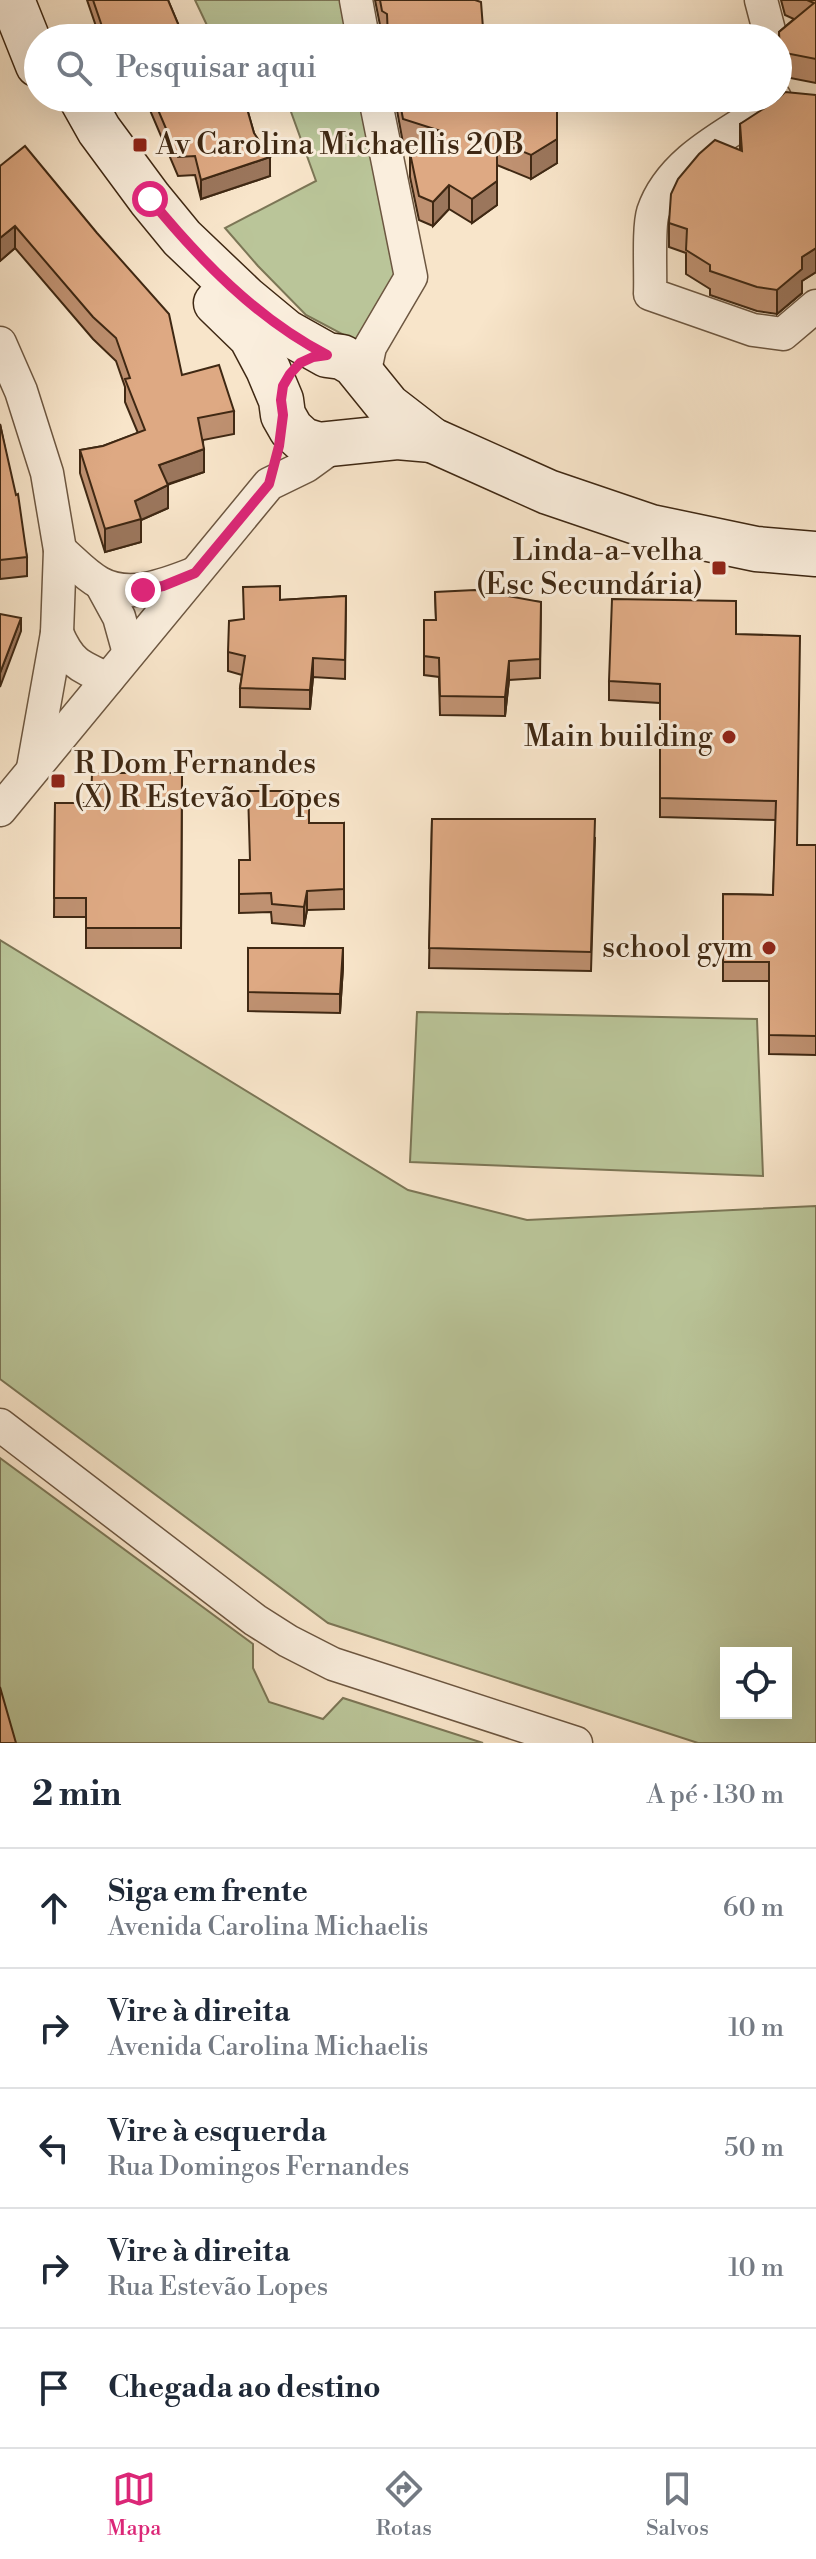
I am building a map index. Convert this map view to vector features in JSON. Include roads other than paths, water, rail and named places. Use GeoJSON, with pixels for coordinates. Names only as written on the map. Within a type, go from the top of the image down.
{"type":"FeatureCollection","features":[{"type":"Feature","properties":{"kind":"street"},"geometry":{"type":"LineString","coordinates":[[12,0],[24,30]]}},
{"type":"Feature","properties":{"kind":"street"},"geometry":{"type":"LineString","coordinates":[[37,0],[47,24]]}},
{"type":"Feature","properties":{"kind":"street"},"geometry":{"type":"LineString","coordinates":[[356,0],[360,24]]}},
{"type":"Feature","properties":{"kind":"street"},"geometry":{"type":"LineString","coordinates":[[761,0],[767,24]]}},
{"type":"Feature","properties":{"kind":"street"},"geometry":{"type":"LineString","coordinates":[[64,112],[112,191],[146,233],[186,277],[251,337],[268,369],[291,429],[303,440],[319,445],[397,437],[432,440]]}},
{"type":"Feature","properties":{"kind":"street"},"geometry":{"type":"LineString","coordinates":[[89,112],[99,130],[182,238],[286,332],[354,372],[388,406],[432,440],[548,492],[651,527],[756,549],[816,554]]}},
{"type":"Feature","properties":{"kind":"street"},"geometry":{"type":"LineString","coordinates":[[354,372],[365,359],[411,277],[378,112]]}},
{"type":"Feature","properties":{"kind":"street"},"geometry":{"type":"LineString","coordinates":[[761,112],[691,159],[669,181],[653,214],[650,294],[753,330],[783,334],[816,306]]}},
{"type":"Feature","properties":{"kind":"street"},"geometry":{"type":"LineString","coordinates":[[0,343],[21,391],[47,473],[60,550],[57,633],[33,771]]}},
{"type":"Feature","properties":{"kind":"street"},"geometry":{"type":"LineString","coordinates":[[0,810],[269,484],[356,436],[371,413],[373,400],[354,372],[313,357],[300,363],[290,374],[283,386],[279,446],[269,484]]}},
{"type":"Feature","properties":{"kind":"street"},"geometry":{"type":"LineString","coordinates":[[60,550],[101,584],[119,617],[129,653]]}},
{"type":"Feature","properties":{"kind":"street"},"geometry":{"type":"LineString","coordinates":[[101,584],[122,590],[143,590],[163,586],[195,573]]}},
{"type":"Feature","properties":{"kind":"street"},"geometry":{"type":"LineString","coordinates":[[57,633],[65,653],[81,667],[108,679]]}},
{"type":"Feature","properties":{"kind":"street"},"geometry":{"type":"LineString","coordinates":[[0,1425],[255,1620],[311,1654],[333,1664],[576,1743]]}},
{"type":"Feature","properties":{"kind":"place","name":"Av Carolina Michaellis 20B"},"geometry":{"type":"Point","coordinates":[140,145]}},
{"type":"Feature","properties":{"kind":"place","name":"Linda-a-velha (Esc Secundária)"},"geometry":{"type":"Point","coordinates":[719,568]}},
{"type":"Feature","properties":{"kind":"place","name":"Main building"},"geometry":{"type":"Point","coordinates":[729,737]}},
{"type":"Feature","properties":{"kind":"place","name":"R Dom Fernandes (X) R Estevão Lopes"},"geometry":{"type":"Point","coordinates":[58,781]}},
{"type":"Feature","properties":{"kind":"place","name":"school gym"},"geometry":{"type":"Point","coordinates":[769,948]}}]}
